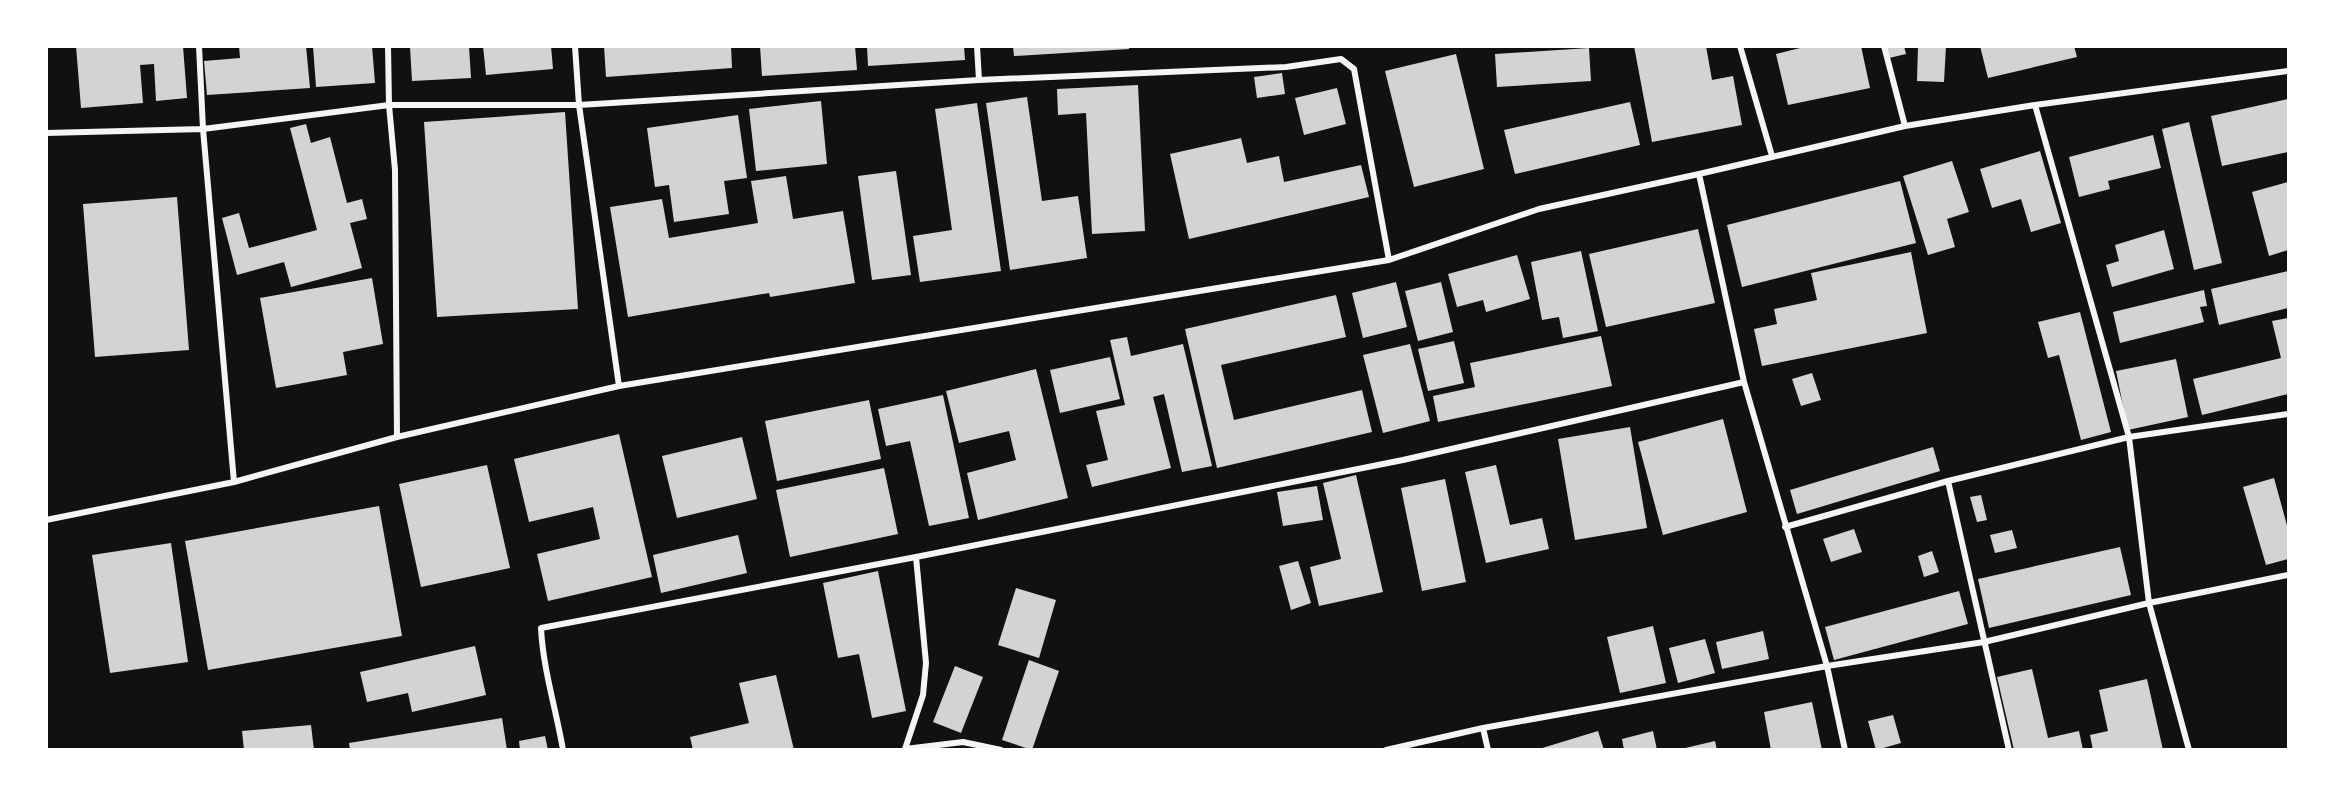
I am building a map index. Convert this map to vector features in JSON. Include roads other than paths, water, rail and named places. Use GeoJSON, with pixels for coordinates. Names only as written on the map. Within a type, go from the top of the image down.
{"type":"FeatureCollection","features":[{"type":"Feature","properties":{"kind":"street"},"geometry":{"type":"LineString","coordinates":[[199,46],[203,129],[234,482]]}},
{"type":"Feature","properties":{"kind":"street"},"geometry":{"type":"LineString","coordinates":[[388,46],[389,105],[395,170],[397,437]]}},
{"type":"Feature","properties":{"kind":"street"},"geometry":{"type":"LineString","coordinates":[[575,46],[579,105],[619,386]]}},
{"type":"Feature","properties":{"kind":"street"},"geometry":{"type":"LineString","coordinates":[[977,46],[979,80]]}},
{"type":"Feature","properties":{"kind":"street"},"geometry":{"type":"LineString","coordinates":[[1740,46],[1772,156]]}},
{"type":"Feature","properties":{"kind":"street"},"geometry":{"type":"LineString","coordinates":[[1884,46],[1905,126]]}},
{"type":"Feature","properties":{"kind":"street"},"geometry":{"type":"LineString","coordinates":[[46,132],[203,129],[389,105],[579,105],[979,80],[1286,67],[1341,59],[1354,69],[1389,260]]}},
{"type":"Feature","properties":{"kind":"street"},"geometry":{"type":"LineString","coordinates":[[46,520],[234,482],[397,437],[619,386],[1389,260],[1539,209],[1905,126],[2035,105],[2289,71]]}},
{"type":"Feature","properties":{"kind":"street"},"geometry":{"type":"LineString","coordinates":[[2035,105],[2129,437],[2149,603],[2189,750]]}},
{"type":"Feature","properties":{"kind":"street"},"geometry":{"type":"LineString","coordinates":[[1699,174],[1744,382],[1827,666],[1845,750]]}},
{"type":"Feature","properties":{"kind":"street"},"geometry":{"type":"LineString","coordinates":[[563,750],[543,658],[541,628],[916,557],[1403,460],[1744,382]]}},
{"type":"Feature","properties":{"kind":"street"},"geometry":{"type":"LineString","coordinates":[[1785,527],[1948,480],[2129,437],[2289,414]]}},
{"type":"Feature","properties":{"kind":"street"},"geometry":{"type":"LineString","coordinates":[[1948,480],[2009,750]]}},
{"type":"Feature","properties":{"kind":"street"},"geometry":{"type":"LineString","coordinates":[[916,557],[926,663],[923,695],[904,749],[963,742],[1001,750]]}},
{"type":"Feature","properties":{"kind":"street"},"geometry":{"type":"LineString","coordinates":[[1386,750],[1483,728],[1827,666],[1984,642],[2149,603],[2289,575]]}},
{"type":"Feature","properties":{"kind":"street"},"geometry":{"type":"LineString","coordinates":[[1483,728],[1488,750]]}}]}
